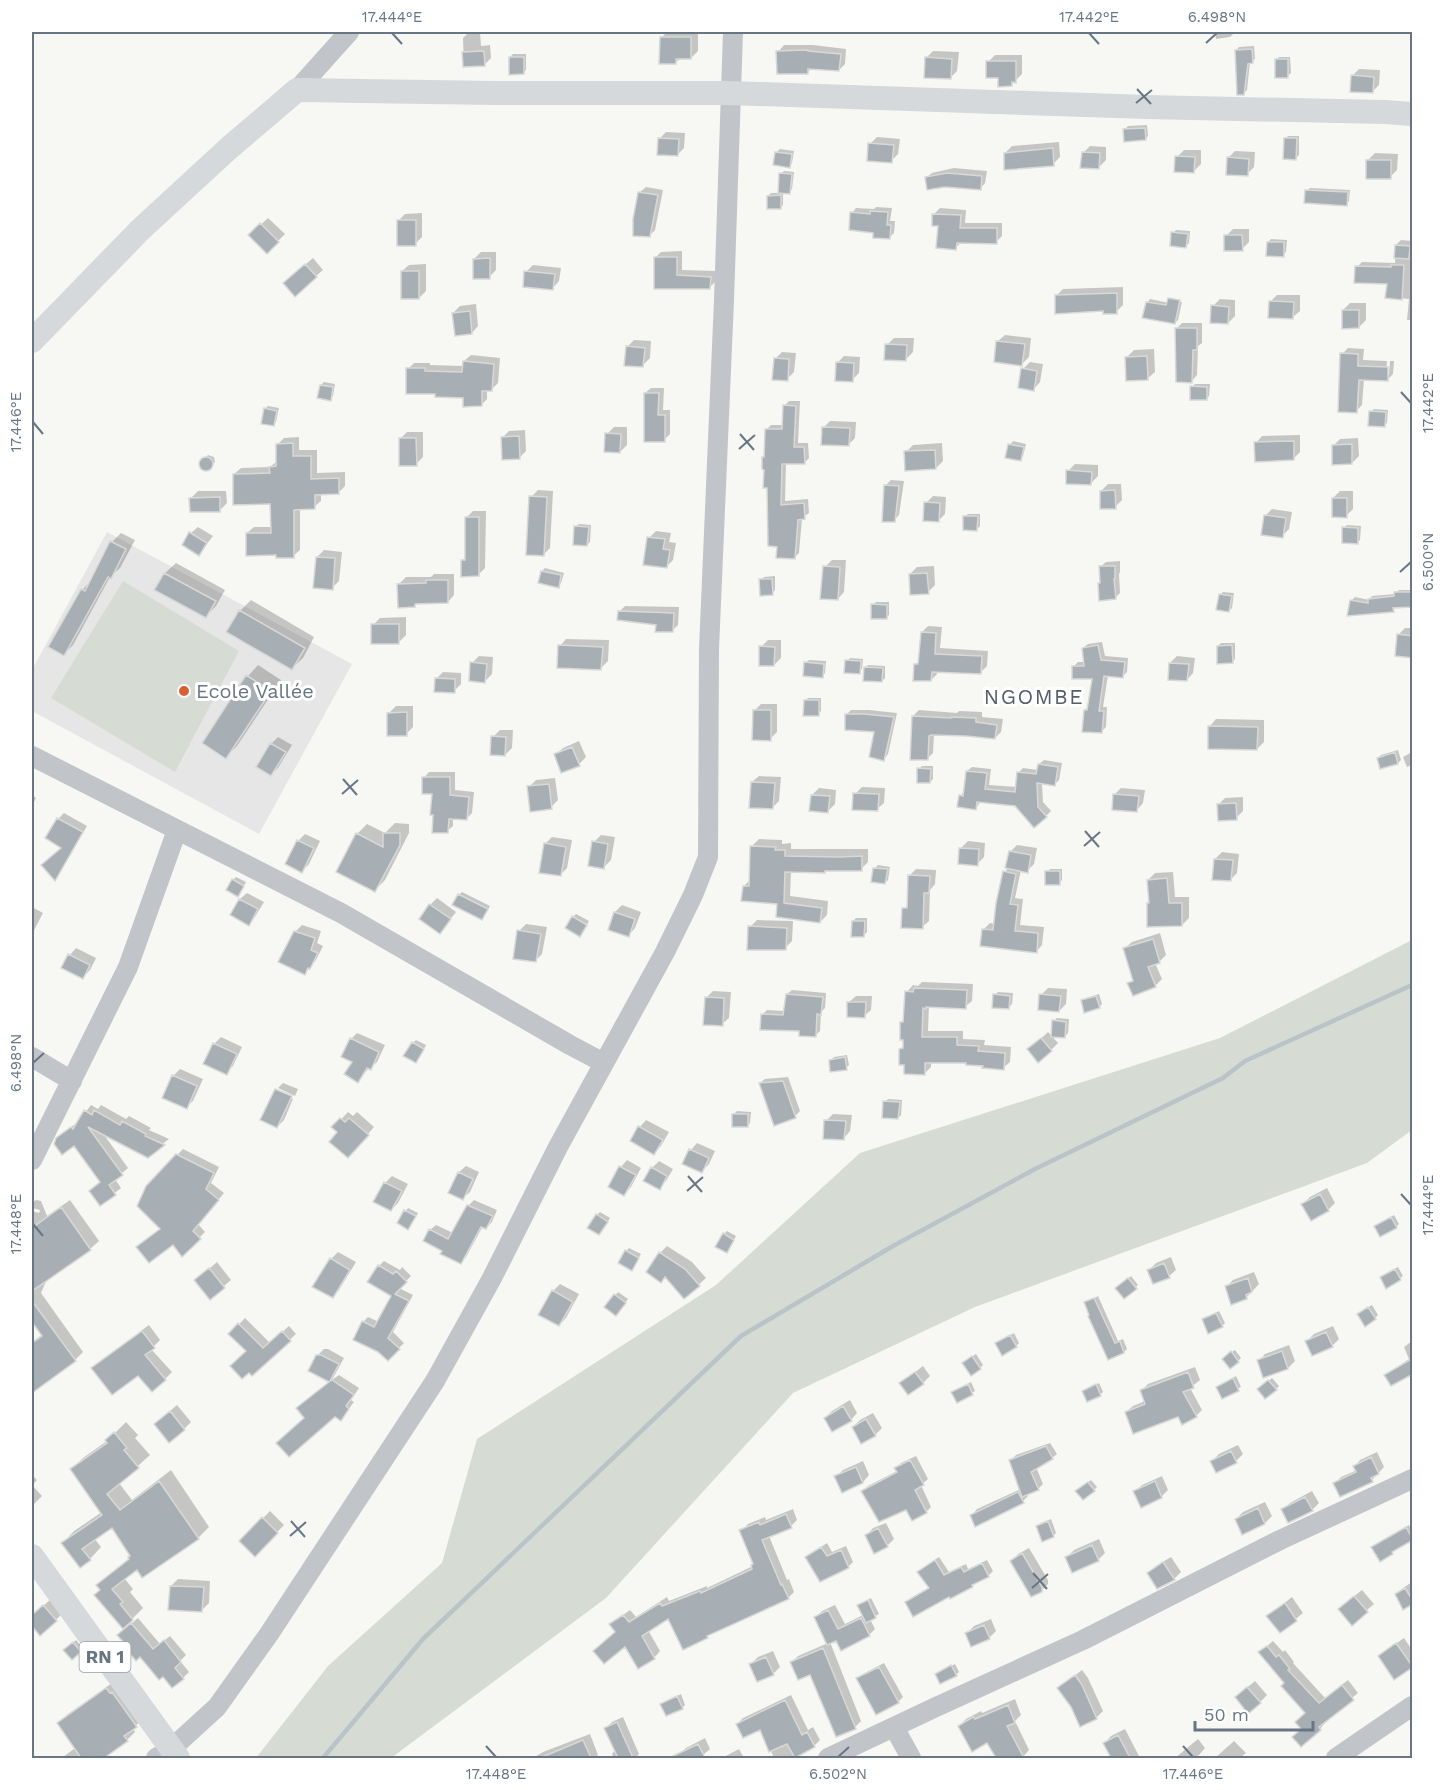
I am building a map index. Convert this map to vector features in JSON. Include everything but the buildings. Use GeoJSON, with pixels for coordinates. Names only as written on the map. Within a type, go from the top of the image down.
{"type":"FeatureCollection","features":[{"type":"Feature","properties":{"kind":"main road"},"geometry":{"type":"LineString","coordinates":[[32,341],[140,230],[229,148],[297,90],[730,93],[1413,114]]}},
{"type":"Feature","properties":{"kind":"main road","name":"RN 1"},"geometry":{"type":"LineString","coordinates":[[36,1570],[168,1755]]}},
{"type":"Feature","properties":{"kind":"street"},"geometry":{"type":"LineString","coordinates":[[297,90],[350,32]]}},
{"type":"Feature","properties":{"kind":"street"},"geometry":{"type":"LineString","coordinates":[[168,1755],[218,1707],[435,1381],[665,952],[693,895],[708,856],[709,649],[733,32]]}},
{"type":"Feature","properties":{"kind":"street"},"geometry":{"type":"LineString","coordinates":[[32,756],[341,913],[604,1063]]}},
{"type":"Feature","properties":{"kind":"street"},"geometry":{"type":"LineString","coordinates":[[32,1160],[128,966],[177,830]]}},
{"type":"Feature","properties":{"kind":"street"},"geometry":{"type":"LineString","coordinates":[[32,1057],[72,1081]]}},
{"type":"Feature","properties":{"kind":"street"},"geometry":{"type":"LineString","coordinates":[[828,1758],[1083,1640],[1280,1540],[1413,1479]]}},
{"type":"Feature","properties":{"kind":"street"},"geometry":{"type":"LineString","coordinates":[[1336,1758],[1413,1706]]}},
{"type":"Feature","properties":{"kind":"street"},"geometry":{"type":"LineString","coordinates":[[894,1727],[911,1758]]}},
{"type":"Feature","properties":{"kind":"shaded area","name":"Ecole Vallée"},"geometry":{"type":"Polygon","coordinates":[[[107,532],[352,664],[259,834],[32,711],[32,670],[107,532]]]}},
{"type":"Feature","properties":{"kind":"shaded area"},"geometry":{"type":"Polygon","coordinates":[[[123,581],[239,651],[175,772],[51,698],[123,581]]]}},
{"type":"Feature","properties":{"kind":"shaded area"},"geometry":{"type":"Polygon","coordinates":[[[1412,940],[1412,1130],[1367,1163],[975,1307],[793,1393],[606,1598],[391,1758],[256,1758],[328,1666],[442,1563],[477,1439],[716,1285],[860,1153],[1220,1038],[1412,940]]]}},
{"type":"Feature","properties":{"kind":"waterway"},"geometry":{"type":"LineString","coordinates":[[323,1758],[423,1639],[741,1336],[893,1246],[1035,1169],[1223,1078],[1245,1061],[1412,985]]}},
{"type":"Feature","properties":{"kind":"place","name":"Ecole Vallée"},"geometry":{"type":"Point","coordinates":[184,691]}},
{"type":"Feature","properties":{"kind":"district","name":"NGOMBE"},"geometry":{"type":"Point","coordinates":[1034,697]}}]}
